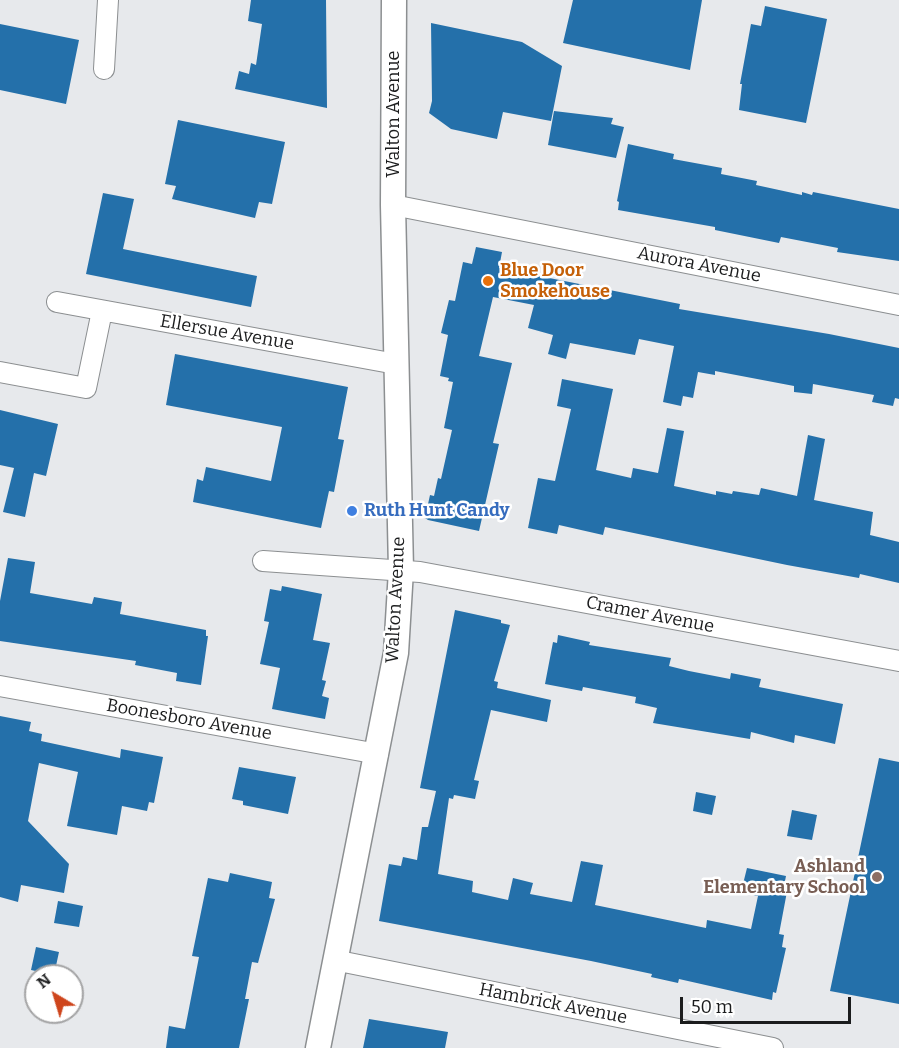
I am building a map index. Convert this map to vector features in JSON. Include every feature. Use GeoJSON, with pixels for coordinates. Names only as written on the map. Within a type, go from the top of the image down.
{"type":"FeatureCollection","features":[{"type":"Feature","properties":{"kind":"street"},"geometry":{"type":"LineString","coordinates":[[104,69],[108,0]]}},
{"type":"Feature","properties":{"kind":"street","name":"Walton Avenue"},"geometry":{"type":"LineString","coordinates":[[318,1048],[334,960],[378,754],[396,653],[401,570],[393,205],[394,0]]}},
{"type":"Feature","properties":{"kind":"street","name":"Aurora Avenue"},"geometry":{"type":"LineString","coordinates":[[393,205],[899,305]]}},
{"type":"Feature","properties":{"kind":"street","name":"Ellersue Avenue"},"geometry":{"type":"LineString","coordinates":[[57,302],[396,364]]}},
{"type":"Feature","properties":{"kind":"street"},"geometry":{"type":"LineString","coordinates":[[0,372],[86,388],[102,311]]}},
{"type":"Feature","properties":{"kind":"street","name":"Cramer Avenue"},"geometry":{"type":"LineString","coordinates":[[263,561],[401,570],[899,661]]}},
{"type":"Feature","properties":{"kind":"street","name":"Boonesboro Avenue"},"geometry":{"type":"LineString","coordinates":[[0,686],[378,754]]}},
{"type":"Feature","properties":{"kind":"street","name":"Hambrick Avenue"},"geometry":{"type":"LineString","coordinates":[[334,960],[772,1048]]}},
{"type":"Feature","properties":{"kind":"building"},"geometry":{"type":"Polygon","coordinates":[[[251,0],[326,0],[327,108],[235,89],[239,71],[249,74],[251,63],[256,65],[262,24],[248,21],[251,0]]]}},
{"type":"Feature","properties":{"kind":"building"},"geometry":{"type":"Polygon","coordinates":[[[573,0],[702,0],[690,70],[563,43],[573,0]]]}},
{"type":"Feature","properties":{"kind":"building"},"geometry":{"type":"Polygon","coordinates":[[[765,6],[827,19],[806,123],[739,110],[742,84],[740,84],[751,24],[761,26],[765,6]]]}},
{"type":"Feature","properties":{"kind":"building"},"geometry":{"type":"Polygon","coordinates":[[[431,23],[522,42],[562,66],[551,121],[503,112],[497,139],[451,129],[429,113],[432,101],[431,23]]]}},
{"type":"Feature","properties":{"kind":"building"},"geometry":{"type":"Polygon","coordinates":[[[0,24],[79,40],[66,104],[0,90],[0,24]]]}},
{"type":"Feature","properties":{"kind":"building"},"geometry":{"type":"Polygon","coordinates":[[[554,111],[613,118],[611,124],[624,127],[616,158],[548,145],[554,111]]]}},
{"type":"Feature","properties":{"kind":"building"},"geometry":{"type":"Polygon","coordinates":[[[178,120],[285,142],[272,204],[259,202],[255,218],[172,199],[176,186],[165,184],[178,120]]]}},
{"type":"Feature","properties":{"kind":"building"},"geometry":{"type":"Polygon","coordinates":[[[628,144],[674,154],[673,159],[722,168],[721,174],[757,181],[756,185],[802,195],[802,192],[812,195],[813,192],[899,209],[899,261],[837,252],[838,248],[781,237],[779,243],[715,230],[715,227],[618,210],[619,202],[617,201],[628,144]]]}},
{"type":"Feature","properties":{"kind":"building"},"geometry":{"type":"Polygon","coordinates":[[[103,193],[134,199],[123,249],[257,276],[251,307],[86,274],[103,193]]]}},
{"type":"Feature","properties":{"kind":"building"},"geometry":{"type":"Polygon","coordinates":[[[476,247],[502,252],[499,268],[680,304],[679,309],[899,348],[899,399],[895,398],[893,406],[872,402],[874,395],[813,384],[812,394],[794,392],[794,386],[715,371],[715,375],[698,372],[693,398],[683,396],[681,406],[663,402],[674,346],[639,339],[635,355],[570,343],[566,359],[548,354],[553,335],[528,328],[534,305],[493,297],[479,356],[512,363],[493,443],[499,444],[479,531],[428,520],[425,518],[430,495],[434,496],[438,478],[441,479],[452,430],[444,428],[453,382],[448,381],[449,378],[440,376],[448,335],[441,333],[449,300],[455,301],[463,262],[472,264],[476,247]]]}},
{"type":"Feature","properties":{"kind":"building"},"geometry":{"type":"Polygon","coordinates":[[[175,354],[348,387],[338,439],[344,440],[334,492],[329,491],[321,528],[193,502],[197,479],[203,481],[206,467],[271,481],[282,427],[166,405],[175,354]]]}},
{"type":"Feature","properties":{"kind":"building"},"geometry":{"type":"Polygon","coordinates":[[[562,379],[613,389],[596,470],[631,478],[633,468],[658,473],[667,428],[684,431],[674,486],[716,495],[716,491],[732,494],[733,491],[759,495],[761,488],[797,496],[808,435],[825,439],[814,500],[873,512],[870,535],[899,542],[899,583],[860,574],[859,578],[787,565],[605,527],[603,535],[559,525],[557,534],[528,528],[538,478],[555,481],[571,409],[557,406],[562,379]]]}},
{"type":"Feature","properties":{"kind":"building"},"geometry":{"type":"Polygon","coordinates":[[[0,410],[58,424],[46,476],[34,473],[25,517],[3,512],[14,468],[0,465],[0,410]]]}},
{"type":"Feature","properties":{"kind":"building"},"geometry":{"type":"Polygon","coordinates":[[[8,558],[35,562],[30,593],[92,604],[94,597],[122,602],[120,614],[206,630],[206,636],[208,636],[201,685],[176,681],[177,673],[135,665],[136,661],[0,641],[0,601],[8,558]]]}},
{"type":"Feature","properties":{"kind":"building"},"geometry":{"type":"Polygon","coordinates":[[[282,586],[322,594],[313,640],[330,643],[322,680],[326,681],[322,696],[329,698],[325,719],[272,709],[280,668],[260,664],[269,622],[264,621],[270,589],[281,591],[282,586]]]}},
{"type":"Feature","properties":{"kind":"building"},"geometry":{"type":"Polygon","coordinates":[[[455,610],[501,620],[501,623],[510,625],[494,681],[498,682],[497,688],[551,700],[547,722],[491,710],[474,780],[479,781],[475,799],[454,795],[453,799],[449,798],[438,874],[473,881],[472,892],[508,900],[513,878],[533,883],[530,894],[572,902],[581,861],[603,865],[595,905],[706,928],[707,920],[751,929],[758,896],[741,892],[747,868],[786,876],[785,881],[789,881],[779,934],[784,935],[782,947],[786,948],[776,993],[773,992],[772,1000],[679,979],[678,983],[651,977],[652,974],[591,961],[379,921],[389,864],[401,866],[403,857],[417,860],[422,827],[428,827],[436,791],[420,788],[455,610]]]}},
{"type":"Feature","properties":{"kind":"building"},"geometry":{"type":"Polygon","coordinates":[[[558,635],[590,642],[589,645],[671,658],[669,666],[689,671],[730,679],[731,673],[761,679],[759,687],[843,704],[835,744],[795,735],[794,743],[751,732],[750,739],[653,723],[657,708],[635,703],[636,697],[583,687],[582,691],[545,684],[553,642],[557,643],[558,635]]]}},
{"type":"Feature","properties":{"kind":"building"},"geometry":{"type":"Polygon","coordinates":[[[0,716],[31,722],[29,731],[42,734],[41,741],[120,758],[121,749],[163,757],[154,803],[149,802],[147,811],[122,806],[117,835],[67,826],[78,772],[39,763],[28,821],[69,864],[64,893],[21,885],[18,902],[0,897],[0,716]]]}},
{"type":"Feature","properties":{"kind":"building","name":"Ashland Elementary School"},"geometry":{"type":"Polygon","coordinates":[[[879,758],[899,762],[899,1004],[830,991],[879,758]]]}},
{"type":"Feature","properties":{"kind":"building"},"geometry":{"type":"Polygon","coordinates":[[[239,767],[296,777],[288,814],[243,805],[243,801],[232,799],[239,767]]]}},
{"type":"Feature","properties":{"kind":"building"},"geometry":{"type":"Polygon","coordinates":[[[696,792],[716,796],[712,815],[693,811],[696,792]]]}},
{"type":"Feature","properties":{"kind":"building"},"geometry":{"type":"Polygon","coordinates":[[[792,810],[817,815],[812,840],[787,836],[792,810]]]}},
{"type":"Feature","properties":{"kind":"building"},"geometry":{"type":"Polygon","coordinates":[[[230,873],[272,882],[269,898],[275,899],[258,963],[252,962],[245,999],[249,999],[239,1048],[166,1048],[169,1026],[185,1029],[199,957],[192,956],[208,878],[228,882],[230,873]]]}},
{"type":"Feature","properties":{"kind":"building"},"geometry":{"type":"Polygon","coordinates":[[[58,901],[83,906],[79,927],[54,923],[58,901]]]}},
{"type":"Feature","properties":{"kind":"building"},"geometry":{"type":"Polygon","coordinates":[[[36,947],[59,952],[56,964],[32,964],[36,947]]]}},
{"type":"Feature","properties":{"kind":"building"},"geometry":{"type":"Polygon","coordinates":[[[369,1019],[448,1032],[445,1048],[363,1048],[369,1019]]]}},
{"type":"Feature","properties":{"kind":"place","name":"Blue Door Smokehouse"},"geometry":{"type":"Point","coordinates":[488,281]}},
{"type":"Feature","properties":{"kind":"place","name":"Ruth Hunt Candy"},"geometry":{"type":"Point","coordinates":[352,511]}},
{"type":"Feature","properties":{"kind":"place","name":"Ashland Elementary School"},"geometry":{"type":"Point","coordinates":[877,877]}}]}
